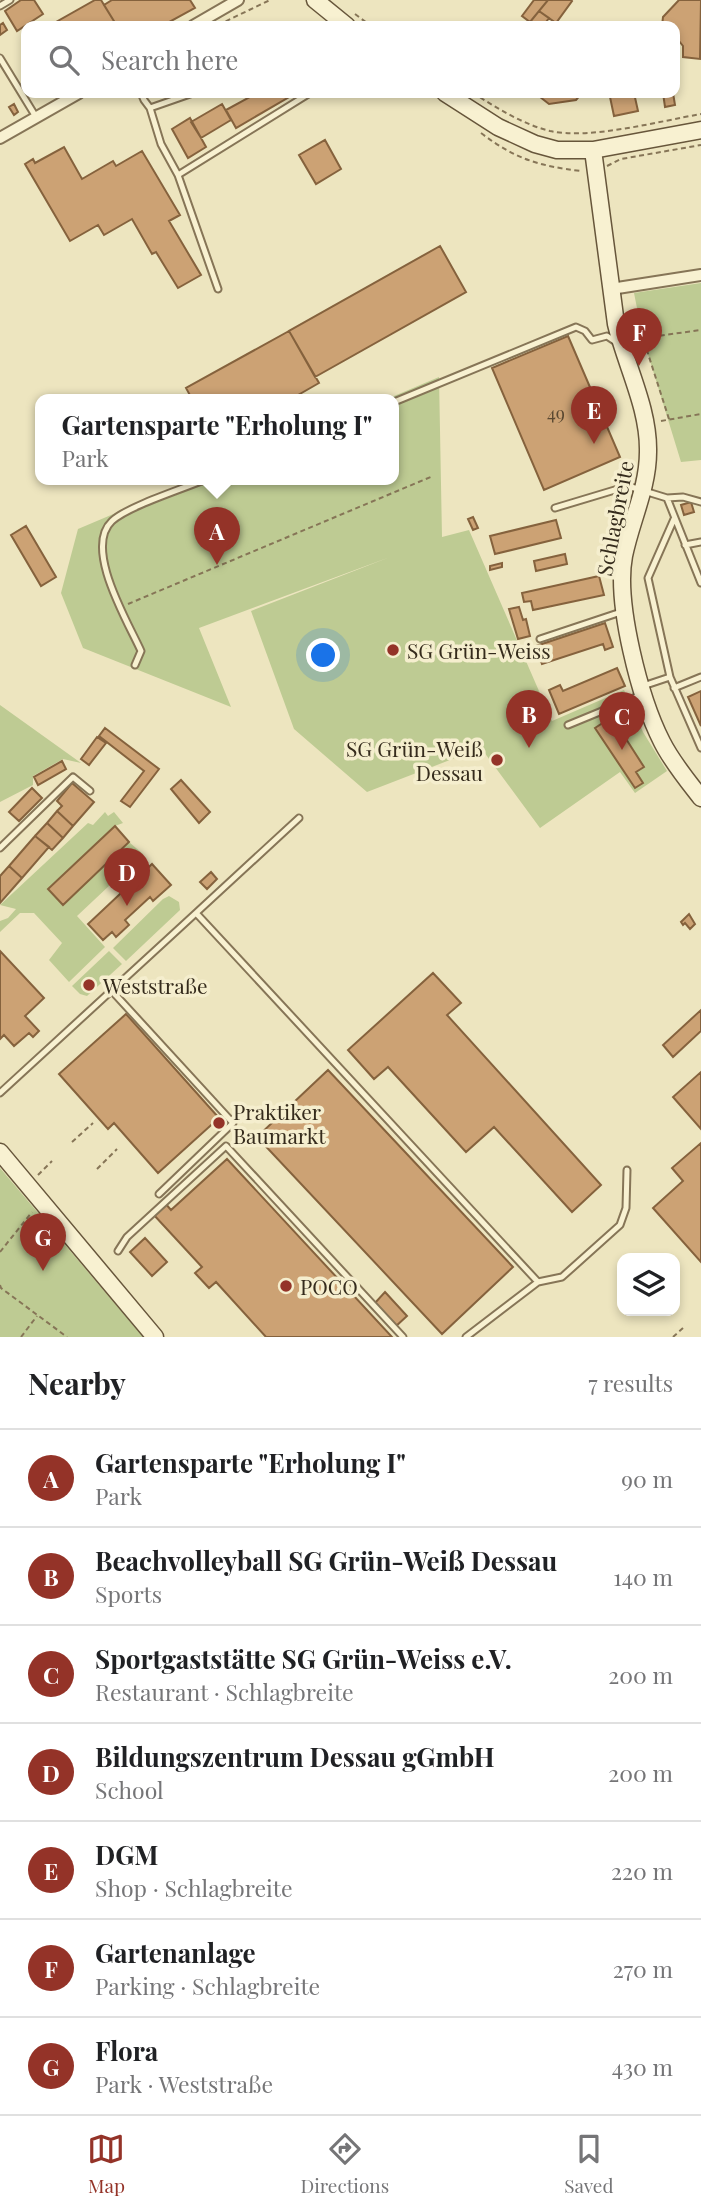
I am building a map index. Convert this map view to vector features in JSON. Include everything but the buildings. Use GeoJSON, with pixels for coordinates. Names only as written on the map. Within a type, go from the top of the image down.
{"type":"FeatureCollection","features":[{"type":"Feature","properties":{"kind":"street"},"geometry":{"type":"LineString","coordinates":[[214,21],[238,0]]}},
{"type":"Feature","properties":{"kind":"street"},"geometry":{"type":"LineString","coordinates":[[315,0],[351,21]]}},
{"type":"Feature","properties":{"kind":"street"},"geometry":{"type":"LineString","coordinates":[[0,138],[70,98]]}},
{"type":"Feature","properties":{"kind":"street"},"geometry":{"type":"LineString","coordinates":[[453,98],[488,121],[535,144],[557,150],[593,150],[701,130]]}},
{"type":"Feature","properties":{"kind":"street","name":"Schlagbreite"},"geometry":{"type":"LineString","coordinates":[[593,150],[621,346],[646,424],[648,458],[643,491],[622,568],[624,611],[643,690],[656,730],[669,755],[701,799]]}},
{"type":"Feature","properties":{"kind":"street"},"geometry":{"type":"LineString","coordinates":[[611,289],[701,275]]}},
{"type":"Feature","properties":{"kind":"street"},"geometry":{"type":"LineString","coordinates":[[0,1152],[155,1337]]}},
{"type":"Feature","properties":{"kind":"lane"},"geometry":{"type":"LineString","coordinates":[[0,6],[10,0]]}},
{"type":"Feature","properties":{"kind":"lane"},"geometry":{"type":"LineString","coordinates":[[0,58],[21,92]]}},
{"type":"Feature","properties":{"kind":"lane"},"geometry":{"type":"LineString","coordinates":[[24,98],[36,117]]}},
{"type":"Feature","properties":{"kind":"lane"},"geometry":{"type":"LineString","coordinates":[[143,98],[150,108],[161,144],[178,175],[218,289]]}},
{"type":"Feature","properties":{"kind":"lane"},"geometry":{"type":"LineString","coordinates":[[150,108],[179,98]]}},
{"type":"Feature","properties":{"kind":"lane"},"geometry":{"type":"LineString","coordinates":[[178,175],[302,98]]}},
{"type":"Feature","properties":{"kind":"lane"},"geometry":{"type":"LineString","coordinates":[[399,400],[576,327],[592,340],[607,336],[621,346]]}},
{"type":"Feature","properties":{"kind":"lane"},"geometry":{"type":"LineString","coordinates":[[135,665],[141,651],[102,563],[102,536],[110,522],[124,513],[192,485]]}},
{"type":"Feature","properties":{"kind":"lane"},"geometry":{"type":"LineString","coordinates":[[555,508],[628,486],[667,498],[683,497],[701,502]]}},
{"type":"Feature","properties":{"kind":"lane"},"geometry":{"type":"LineString","coordinates":[[667,498],[701,583]]}},
{"type":"Feature","properties":{"kind":"lane"},"geometry":{"type":"LineString","coordinates":[[674,519],[648,578],[670,677],[701,748]]}},
{"type":"Feature","properties":{"kind":"lane"},"geometry":{"type":"LineString","coordinates":[[685,545],[701,542]]}},
{"type":"Feature","properties":{"kind":"lane"},"geometry":{"type":"LineString","coordinates":[[540,639],[624,611]]}},
{"type":"Feature","properties":{"kind":"lane"},"geometry":{"type":"LineString","coordinates":[[568,725],[670,677]]}},
{"type":"Feature","properties":{"kind":"lane"},"geometry":{"type":"LineString","coordinates":[[674,688],[701,677]]}},
{"type":"Feature","properties":{"kind":"lane"},"geometry":{"type":"LineString","coordinates":[[0,848],[73,777],[90,791]]}},
{"type":"Feature","properties":{"kind":"lane"},"geometry":{"type":"LineString","coordinates":[[0,1093],[299,818]]}},
{"type":"Feature","properties":{"kind":"lane"},"geometry":{"type":"LineString","coordinates":[[196,913],[538,1282]]}},
{"type":"Feature","properties":{"kind":"lane"},"geometry":{"type":"LineString","coordinates":[[111,991],[233,1123],[159,1194]]}},
{"type":"Feature","properties":{"kind":"lane"},"geometry":{"type":"LineString","coordinates":[[118,1251],[127,1237],[226,1146],[403,1337]]}},
{"type":"Feature","properties":{"kind":"lane"},"geometry":{"type":"LineString","coordinates":[[466,1337],[538,1282],[562,1277],[620,1225],[626,1208],[627,1170]]}},
{"type":"Feature","properties":{"kind":"path"},"geometry":{"type":"LineString","coordinates":[[217,21],[270,0]]}},
{"type":"Feature","properties":{"kind":"path"},"geometry":{"type":"LineString","coordinates":[[482,98],[521,120],[552,131],[567,133],[590,133],[701,114]]}},
{"type":"Feature","properties":{"kind":"path"},"geometry":{"type":"LineString","coordinates":[[612,165],[621,159],[701,145]]}},
{"type":"Feature","properties":{"kind":"path"},"geometry":{"type":"LineString","coordinates":[[701,330],[643,338],[669,419],[701,414]]}},
{"type":"Feature","properties":{"kind":"path"},"geometry":{"type":"LineString","coordinates":[[121,607],[433,476]]}},
{"type":"Feature","properties":{"kind":"path"},"geometry":{"type":"LineString","coordinates":[[72,1142],[93,1123]]}},
{"type":"Feature","properties":{"kind":"path"},"geometry":{"type":"LineString","coordinates":[[97,1169],[117,1149]]}},
{"type":"Feature","properties":{"kind":"path"},"geometry":{"type":"LineString","coordinates":[[27,1185],[52,1161]]}},
{"type":"Feature","properties":{"kind":"path"},"geometry":{"type":"LineString","coordinates":[[0,1252],[42,1202]]}},
{"type":"Feature","properties":{"kind":"path"},"geometry":{"type":"LineString","coordinates":[[0,1287],[67,1337]]}},
{"type":"Feature","properties":{"kind":"path"},"geometry":{"type":"LineString","coordinates":[[21,1337],[37,1315]]}},
{"type":"Feature","properties":{"kind":"path"},"geometry":{"type":"LineString","coordinates":[[673,1337],[683,1328]]}},
{"type":"Feature","properties":{"kind":"green space"},"geometry":{"type":"Polygon","coordinates":[[[701,283],[701,460],[681,462],[643,338],[634,293],[701,283]]]}},
{"type":"Feature","properties":{"kind":"green space"},"geometry":{"type":"Polygon","coordinates":[[[439,377],[442,537],[469,530],[552,721],[624,690],[643,732],[667,771],[635,793],[620,772],[540,828],[481,748],[367,792],[294,729],[251,611],[390,557],[199,628],[231,707],[83,648],[61,593],[78,529],[182,485],[399,485],[399,394],[439,377]]]}},
{"type":"Feature","properties":{"kind":"green space"},"geometry":{"type":"Polygon","coordinates":[[[0,705],[81,763],[63,759],[33,776],[33,785],[0,802],[0,705]]]}},
{"type":"Feature","properties":{"kind":"green space"},"geometry":{"type":"Polygon","coordinates":[[[105,812],[108,816],[114,812],[123,823],[115,826],[63,904],[129,842],[143,854],[77,916],[105,947],[69,982],[49,960],[62,943],[34,913],[20,913],[0,932],[0,921],[8,918],[16,909],[0,905],[88,823],[93,825],[105,812]]]}},
{"type":"Feature","properties":{"kind":"green space"},"geometry":{"type":"Polygon","coordinates":[[[169,896],[179,902],[180,910],[126,961],[113,948],[169,896]]]}},
{"type":"Feature","properties":{"kind":"green space"},"geometry":{"type":"Polygon","coordinates":[[[109,951],[122,964],[87,996],[80,994],[72,986],[109,951]]]}},
{"type":"Feature","properties":{"kind":"green space"},"geometry":{"type":"Polygon","coordinates":[[[0,1168],[143,1337],[0,1337],[0,1168]]]}},
{"type":"Feature","properties":{"kind":"place","name":"Gartenanlage"},"geometry":{"type":"Point","coordinates":[639,366]}},
{"type":"Feature","properties":{"kind":"place","name":"DGM"},"geometry":{"type":"Point","coordinates":[594,444]}},
{"type":"Feature","properties":{"kind":"place","name":"Gartensparte \"Erholung I\""},"geometry":{"type":"Point","coordinates":[217,565]}},
{"type":"Feature","properties":{"kind":"place","name":"SG Grün-Weiss"},"geometry":{"type":"Point","coordinates":[393,650]}},
{"type":"Feature","properties":{"kind":"place","name":"Beachvolleyball SG Grün-Weiß Dessau"},"geometry":{"type":"Point","coordinates":[529,748]}},
{"type":"Feature","properties":{"kind":"place","name":"Sportgaststätte SG Grün-Weiss e.V."},"geometry":{"type":"Point","coordinates":[622,750]}},
{"type":"Feature","properties":{"kind":"place","name":"SG Grün-Weiß Dessau"},"geometry":{"type":"Point","coordinates":[497,760]}},
{"type":"Feature","properties":{"kind":"place","name":"Bildungszentrum Dessau gGmbH"},"geometry":{"type":"Point","coordinates":[127,906]}},
{"type":"Feature","properties":{"kind":"place","name":"Weststraße"},"geometry":{"type":"Point","coordinates":[89,985]}},
{"type":"Feature","properties":{"kind":"place","name":"Praktiker Baumarkt"},"geometry":{"type":"Point","coordinates":[219,1123]}},
{"type":"Feature","properties":{"kind":"place","name":"Flora"},"geometry":{"type":"Point","coordinates":[43,1271]}},
{"type":"Feature","properties":{"kind":"place","name":"POCO"},"geometry":{"type":"Point","coordinates":[286,1286]}}]}
